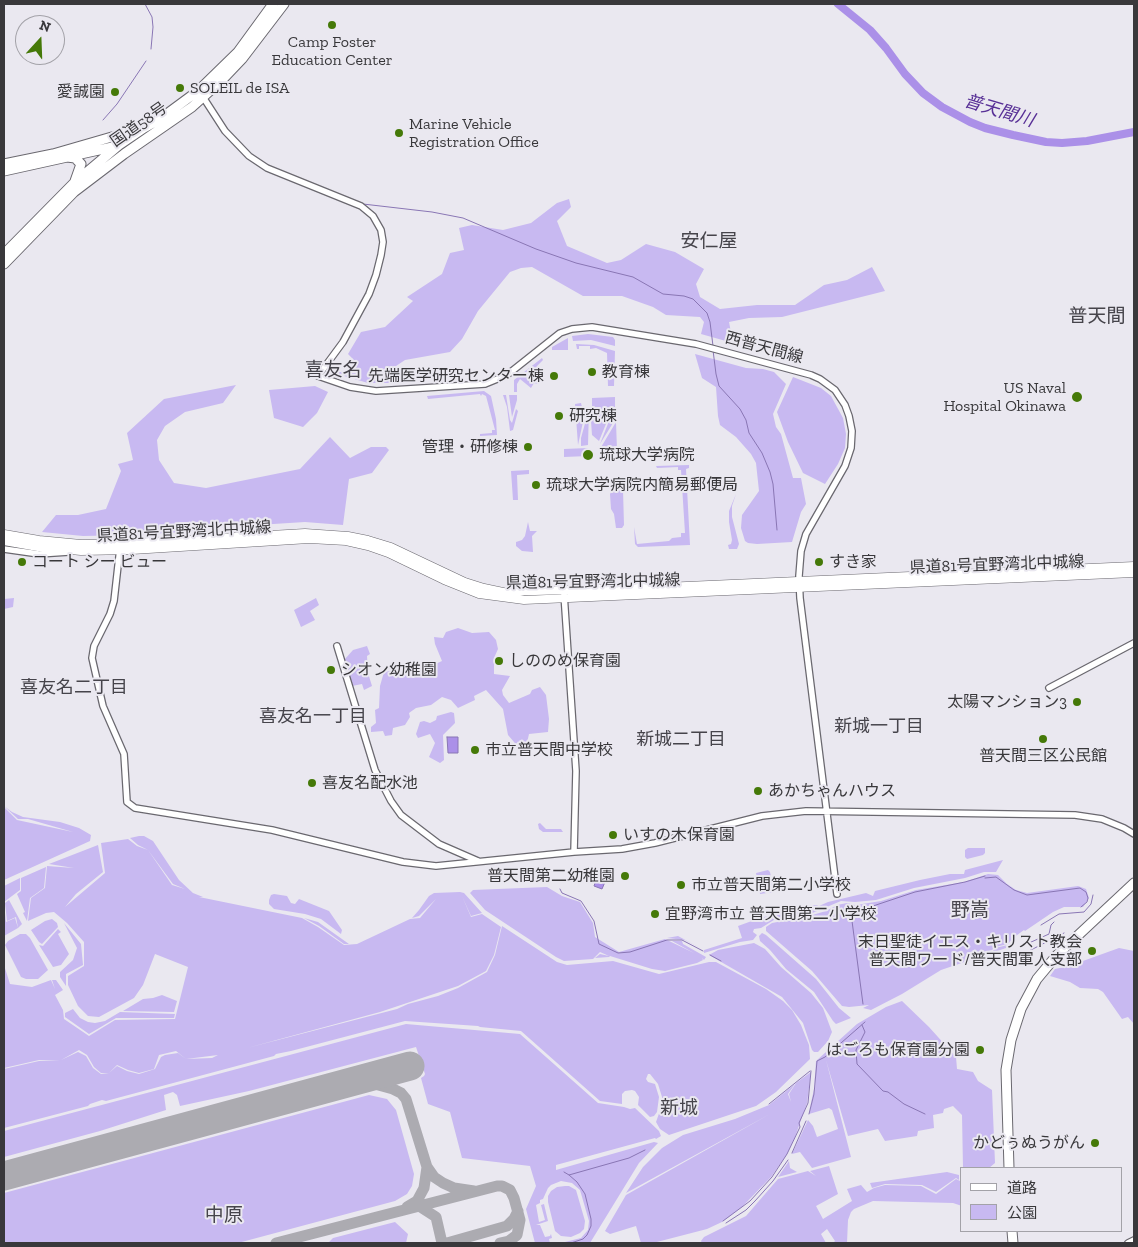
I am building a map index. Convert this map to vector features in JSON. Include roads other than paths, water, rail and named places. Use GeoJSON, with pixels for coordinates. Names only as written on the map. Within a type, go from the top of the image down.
{"type":"FeatureCollection","features":[{"type":"Feature","properties":{"kind":"highway","name":"国道58号"},"geometry":{"type":"LineString","coordinates":[[4,254],[74,183],[115,147],[160,119],[204,85],[238,52],[273,4]]}},
{"type":"Feature","properties":{"kind":"highway","name":"国道58号"},"geometry":{"type":"LineString","coordinates":[[4,264],[74,192],[203,98],[242,59],[284,4]]}},
{"type":"Feature","properties":{"kind":"highway"},"geometry":{"type":"LineString","coordinates":[[4,164],[53,154],[144,128]]}},
{"type":"Feature","properties":{"kind":"highway"},"geometry":{"type":"LineString","coordinates":[[4,171],[142,142]]}},
{"type":"Feature","properties":{"kind":"highway"},"geometry":{"type":"LineString","coordinates":[[83,145],[104,144],[115,147]]}},
{"type":"Feature","properties":{"kind":"highway"},"geometry":{"type":"LineString","coordinates":[[112,163],[115,147]]}},
{"type":"Feature","properties":{"kind":"highway"},"geometry":{"type":"LineString","coordinates":[[59,158],[75,158],[80,162],[74,183]]}},
{"type":"Feature","properties":{"kind":"highway"},"geometry":{"type":"LineString","coordinates":[[1009,1167],[1006,1070],[1011,1040],[1021,1009],[1037,979],[1057,955],[1134,883]]}},
{"type":"Feature","properties":{"kind":"main road","name":"県道81号宜野湾北中城線"},"geometry":{"type":"LineString","coordinates":[[4,534],[81,551],[120,547],[309,539],[346,541],[384,551],[444,580],[479,594],[516,599],[1134,566]]}},
{"type":"Feature","properties":{"kind":"main road","name":"県道81号宜野湾北中城線"},"geometry":{"type":"LineString","coordinates":[[4,541],[120,547]]}},
{"type":"Feature","properties":{"kind":"main road","name":"県道81号宜野湾北中城線"},"geometry":{"type":"LineString","coordinates":[[799,584],[1134,573]]}},
{"type":"Feature","properties":{"kind":"street","name":"西普天間線"},"geometry":{"type":"LineString","coordinates":[[203,98],[225,131],[249,156],[267,168],[361,206],[373,216],[381,230],[383,242],[381,255],[369,294],[343,342],[318,376],[350,388],[376,392],[492,382],[513,370],[553,337],[579,328],[608,329],[696,344],[811,375],[834,390],[845,405],[852,426],[851,448],[845,466],[813,520],[803,541],[799,584],[837,894]]}},
{"type":"Feature","properties":{"kind":"street"},"geometry":{"type":"LineString","coordinates":[[27,553],[33,552],[38,543]]}},
{"type":"Feature","properties":{"kind":"street"},"geometry":{"type":"LineString","coordinates":[[120,547],[114,601],[110,614],[94,646],[92,658],[103,706],[124,754],[126,799],[135,808],[272,830],[422,865],[436,866],[622,849],[646,845],[762,816],[806,811],[1086,816],[1107,820],[1134,834]]}},
{"type":"Feature","properties":{"kind":"street"},"geometry":{"type":"LineString","coordinates":[[4,549],[27,553],[59,554],[81,551]]}},
{"type":"Feature","properties":{"kind":"street"},"geometry":{"type":"LineString","coordinates":[[564,595],[576,771],[574,852]]}},
{"type":"Feature","properties":{"kind":"street"},"geometry":{"type":"LineString","coordinates":[[1049,688],[1134,643]]}},
{"type":"Feature","properties":{"kind":"street"},"geometry":{"type":"LineString","coordinates":[[337,646],[375,770],[391,801],[401,815],[439,844],[480,862]]}},
{"type":"Feature","properties":{"kind":"street"},"geometry":{"type":"LineString","coordinates":[[1128,1243],[1134,1240]]}},
{"type":"Feature","properties":{"kind":"waterway"},"geometry":{"type":"LineString","coordinates":[[145,4],[152,17],[151,49]]}},
{"type":"Feature","properties":{"kind":"waterway","name":"普天間川"},"geometry":{"type":"LineString","coordinates":[[838,4],[870,30],[905,74],[923,93],[942,107],[970,122],[1013,135],[1046,142],[1062,143],[1087,141],[1134,132]]}},
{"type":"Feature","properties":{"kind":"waterway"},"geometry":{"type":"LineString","coordinates":[[103,120],[117,104],[146,61]]}},
{"type":"Feature","properties":{"kind":"waterway"},"geometry":{"type":"LineString","coordinates":[[363,204],[432,212],[463,218],[536,249],[576,263],[633,277],[663,294],[693,299],[707,313],[713,346]]}},
{"type":"Feature","properties":{"kind":"waterway"},"geometry":{"type":"LineString","coordinates":[[713,350],[719,386],[740,409],[746,420],[749,433],[762,453],[770,472],[773,484],[777,530]]}},
{"type":"Feature","properties":{"kind":"waterway"},"geometry":{"type":"LineString","coordinates":[[863,1004],[852,921],[855,912],[915,892],[985,876]]}},
{"type":"Feature","properties":{"kind":"waterway"},"geometry":{"type":"LineString","coordinates":[[985,878],[996,877],[1014,890],[1027,895],[1080,888],[1086,892],[1088,898],[1087,902],[1081,907]]}},
{"type":"Feature","properties":{"kind":"waterway"},"geometry":{"type":"LineString","coordinates":[[560,889],[562,893],[581,901],[594,921],[599,944],[618,953],[630,952],[667,940],[682,940],[703,951]]}},
{"type":"Feature","properties":{"kind":"waterway"},"geometry":{"type":"LineString","coordinates":[[1041,925],[1059,914],[1084,912],[1091,904],[1093,895]]}},
{"type":"Feature","properties":{"kind":"waterway"},"geometry":{"type":"LineString","coordinates":[[1026,942],[1029,943],[1049,934],[1051,925],[1054,922]]}},
{"type":"Feature","properties":{"kind":"waterway"},"geometry":{"type":"LineString","coordinates":[[1001,957],[1025,953],[1064,933]]}},
{"type":"Feature","properties":{"kind":"waterway"},"geometry":{"type":"LineString","coordinates":[[710,955],[721,961]]}},
{"type":"Feature","properties":{"kind":"waterway"},"geometry":{"type":"LineString","coordinates":[[809,1114],[814,1094],[817,1061],[825,1057],[865,1022]]}},
{"type":"Feature","properties":{"kind":"waterway"},"geometry":{"type":"LineString","coordinates":[[862,1025],[865,1032],[856,1050],[857,1064],[883,1091],[888,1092],[904,1104],[925,1114]]}},
{"type":"Feature","properties":{"kind":"waterway"},"geometry":{"type":"LineString","coordinates":[[769,1104],[810,1071]]}},
{"type":"Feature","properties":{"kind":"waterway"},"geometry":{"type":"LineString","coordinates":[[723,1221],[750,1201],[772,1177],[787,1154],[800,1127],[799,1123],[808,1103],[811,1071]]}},
{"type":"Feature","properties":{"kind":"waterway"},"geometry":{"type":"LineString","coordinates":[[792,1153],[806,1121]]}},
{"type":"Feature","properties":{"kind":"waterway"},"geometry":{"type":"LineString","coordinates":[[564,1172],[569,1175],[629,1158],[645,1150]]}},
{"type":"Feature","properties":{"kind":"waterway"},"geometry":{"type":"LineString","coordinates":[[726,1223],[746,1210],[755,1201],[788,1160]]}},
{"type":"Feature","properties":{"kind":"waterway"},"geometry":{"type":"LineString","coordinates":[[569,1175],[577,1182],[585,1194],[591,1219],[591,1226],[587,1235],[583,1239],[571,1243]]}},
{"type":"Feature","properties":{"kind":"place","name":"Camp Foster Education Center"},"geometry":{"type":"Point","coordinates":[332,25]}},
{"type":"Feature","properties":{"kind":"place","name":"SOLEIL de ISA"},"geometry":{"type":"Point","coordinates":[180,88]}},
{"type":"Feature","properties":{"kind":"place","name":"愛誠園"},"geometry":{"type":"Point","coordinates":[115,92]}},
{"type":"Feature","properties":{"kind":"place","name":"Marine Vehicle Registration Office"},"geometry":{"type":"Point","coordinates":[399,133]}},
{"type":"Feature","properties":{"kind":"place","name":"教育棟"},"geometry":{"type":"Point","coordinates":[592,372]}},
{"type":"Feature","properties":{"kind":"place","name":"先端医学研究センター棟"},"geometry":{"type":"Point","coordinates":[554,376]}},
{"type":"Feature","properties":{"kind":"place","name":"US Naval Hospital Okinawa"},"geometry":{"type":"Point","coordinates":[1077,397]}},
{"type":"Feature","properties":{"kind":"place","name":"研究棟"},"geometry":{"type":"Point","coordinates":[559,416]}},
{"type":"Feature","properties":{"kind":"place","name":"管理・研修棟"},"geometry":{"type":"Point","coordinates":[528,447]}},
{"type":"Feature","properties":{"kind":"place","name":"琉球大学病院"},"geometry":{"type":"Point","coordinates":[588,455]}},
{"type":"Feature","properties":{"kind":"place","name":"琉球大学病院内簡易郵便局"},"geometry":{"type":"Point","coordinates":[536,485]}},
{"type":"Feature","properties":{"kind":"place","name":"コート シー ビュー"},"geometry":{"type":"Point","coordinates":[22,562]}},
{"type":"Feature","properties":{"kind":"place","name":"すき家"},"geometry":{"type":"Point","coordinates":[819,562]}},
{"type":"Feature","properties":{"kind":"place","name":"しののめ保育園"},"geometry":{"type":"Point","coordinates":[499,661]}},
{"type":"Feature","properties":{"kind":"place","name":"シオン幼稚園"},"geometry":{"type":"Point","coordinates":[331,670]}},
{"type":"Feature","properties":{"kind":"place","name":"太陽マンション3"},"geometry":{"type":"Point","coordinates":[1077,702]}},
{"type":"Feature","properties":{"kind":"place","name":"普天間三区公民館"},"geometry":{"type":"Point","coordinates":[1043,739]}},
{"type":"Feature","properties":{"kind":"place","name":"市立普天間中学校"},"geometry":{"type":"Point","coordinates":[475,750]}},
{"type":"Feature","properties":{"kind":"place","name":"喜友名配水池"},"geometry":{"type":"Point","coordinates":[312,783]}},
{"type":"Feature","properties":{"kind":"place","name":"あかちゃんハウス"},"geometry":{"type":"Point","coordinates":[758,791]}},
{"type":"Feature","properties":{"kind":"place","name":"いすの木保育園"},"geometry":{"type":"Point","coordinates":[613,835]}},
{"type":"Feature","properties":{"kind":"place","name":"普天間第二幼稚園"},"geometry":{"type":"Point","coordinates":[625,876]}},
{"type":"Feature","properties":{"kind":"place","name":"市立普天間第二小学校"},"geometry":{"type":"Point","coordinates":[681,885]}},
{"type":"Feature","properties":{"kind":"place","name":"宜野湾市立 普天間第二小学校"},"geometry":{"type":"Point","coordinates":[655,914]}},
{"type":"Feature","properties":{"kind":"place","name":"末日聖徒イエス・キリスト教会 普天間ワード/普天間軍人支部"},"geometry":{"type":"Point","coordinates":[1092,951]}},
{"type":"Feature","properties":{"kind":"place","name":"はごろも保育園分園"},"geometry":{"type":"Point","coordinates":[980,1050]}},
{"type":"Feature","properties":{"kind":"place","name":"かどぅぬうがん"},"geometry":{"type":"Point","coordinates":[1095,1143]}},
{"type":"Feature","properties":{"kind":"district","name":"安仁屋"},"geometry":{"type":"Point","coordinates":[709,242]}},
{"type":"Feature","properties":{"kind":"district","name":"普天間"},"geometry":{"type":"Point","coordinates":[1097,317]}},
{"type":"Feature","properties":{"kind":"district","name":"喜友名"},"geometry":{"type":"Point","coordinates":[333,371]}},
{"type":"Feature","properties":{"kind":"district","name":"喜友名二丁目"},"geometry":{"type":"Point","coordinates":[74,688]}},
{"type":"Feature","properties":{"kind":"district","name":"喜友名一丁目"},"geometry":{"type":"Point","coordinates":[313,717]}},
{"type":"Feature","properties":{"kind":"district","name":"新城一丁目"},"geometry":{"type":"Point","coordinates":[879,727]}},
{"type":"Feature","properties":{"kind":"district","name":"新城二丁目"},"geometry":{"type":"Point","coordinates":[681,740]}},
{"type":"Feature","properties":{"kind":"district","name":"野嵩"},"geometry":{"type":"Point","coordinates":[970,911]}},
{"type":"Feature","properties":{"kind":"district","name":"新城"},"geometry":{"type":"Point","coordinates":[679,1109]}},
{"type":"Feature","properties":{"kind":"district","name":"中原"},"geometry":{"type":"Point","coordinates":[224,1216]}}]}
